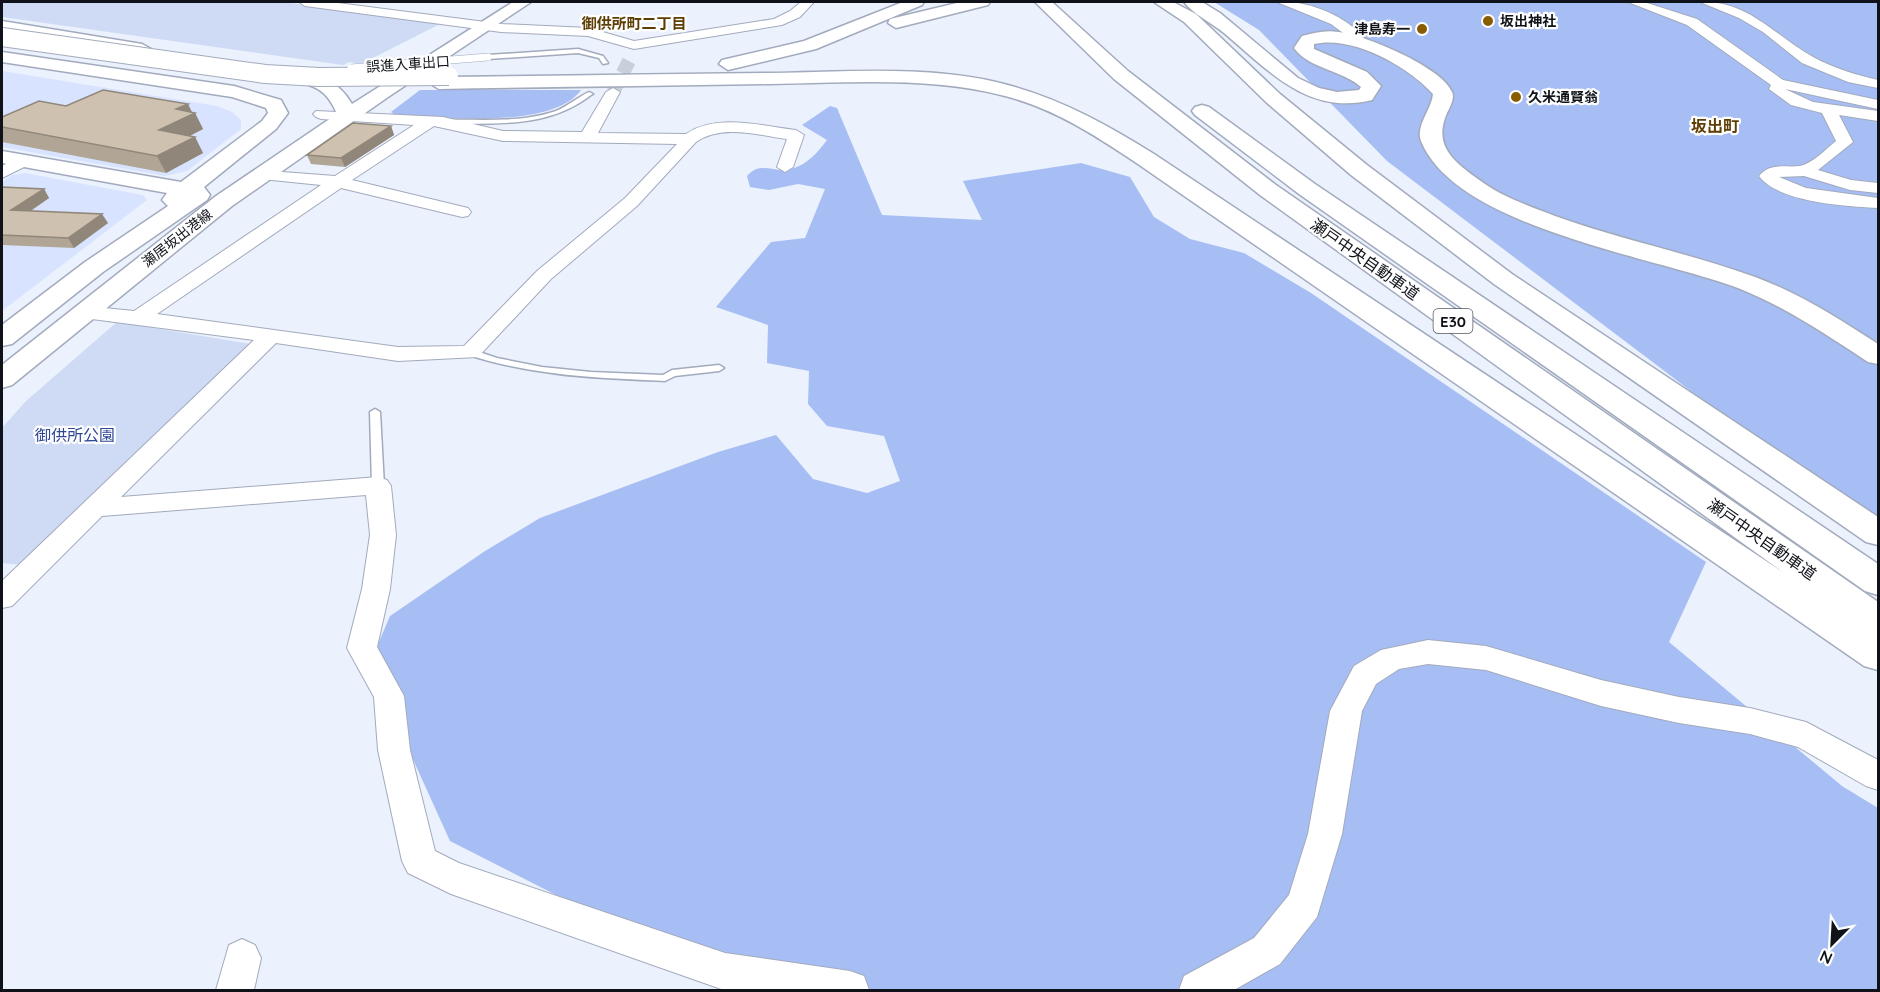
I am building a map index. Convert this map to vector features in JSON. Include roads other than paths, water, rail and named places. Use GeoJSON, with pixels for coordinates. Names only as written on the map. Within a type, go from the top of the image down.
{"type":"FeatureCollection","features":[{"type":"Feature","properties":{"kind":"main road"},"geometry":{"type":"LineString","coordinates":[[344,108],[381,93],[481,24],[505,2]]}},
{"type":"Feature","properties":{"kind":"main road"},"geometry":{"type":"LineString","coordinates":[[282,73],[326,75],[359,72],[386,64],[481,24],[523,2]]}},
{"type":"Feature","properties":{"kind":"main road"},"geometry":{"type":"LineString","coordinates":[[644,71],[765,47],[886,2]]}},
{"type":"Feature","properties":{"kind":"main road"},"geometry":{"type":"LineString","coordinates":[[644,71],[753,60],[832,37],[916,2]]}},
{"type":"Feature","properties":{"kind":"main road"},"geometry":{"type":"LineString","coordinates":[[2,47],[249,81],[315,84],[644,71],[779,64],[836,47],[910,18],[982,2]]}},
{"type":"Feature","properties":{"kind":"main road","name":"瀬戸中央自動車道"},"geometry":{"type":"LineString","coordinates":[[1043,2],[1121,75],[1268,190],[1878,621]]}},
{"type":"Feature","properties":{"kind":"main road","name":"瀬戸中央自動車道"},"geometry":{"type":"LineString","coordinates":[[1072,2],[1146,68],[1307,189],[1878,582]]}},
{"type":"Feature","properties":{"kind":"main road"},"geometry":{"type":"LineString","coordinates":[[1162,2],[1190,18],[1274,98],[1359,170],[1503,279],[1878,533]]}},
{"type":"Feature","properties":{"kind":"main road"},"geometry":{"type":"LineString","coordinates":[[1192,2],[1234,30],[1289,82],[1314,94],[1344,99],[1365,96],[1370,92],[1371,86],[1360,76],[1317,58],[1303,48],[1308,40],[1316,37],[1358,40],[1382,50],[1438,86],[1443,99],[1432,124],[1431,140],[1454,171],[1494,198],[1553,225],[1710,270],[1748,284],[1815,317],[1878,356]]}},
{"type":"Feature","properties":{"kind":"main road"},"geometry":{"type":"LineString","coordinates":[[2,26],[282,73],[329,85],[344,108]]}},
{"type":"Feature","properties":{"kind":"main road"},"geometry":{"type":"LineString","coordinates":[[2,37],[206,67],[319,77],[444,79]]}},
{"type":"Feature","properties":{"kind":"main road"},"geometry":{"type":"LineString","coordinates":[[344,108],[441,41]]}},
{"type":"Feature","properties":{"kind":"main road","name":"瀬居坂出港線"},"geometry":{"type":"LineString","coordinates":[[2,57],[249,95],[269,101],[278,108],[276,118],[193,191],[2,338]]}},
{"type":"Feature","properties":{"kind":"main road"},"geometry":{"type":"LineString","coordinates":[[644,71],[935,79],[1009,92],[1077,116],[1146,159],[1878,655]]}},
{"type":"Feature","properties":{"kind":"main road","name":"瀬居坂出港線"},"geometry":{"type":"LineString","coordinates":[[125,76],[344,108]]}},
{"type":"Feature","properties":{"kind":"main road","name":"瀬居坂出港線"},"geometry":{"type":"LineString","coordinates":[[193,191],[321,114],[344,108]]}},
{"type":"Feature","properties":{"kind":"main road","name":"瀬居坂出港線"},"geometry":{"type":"LineString","coordinates":[[2,379],[344,108]]}},
{"type":"Feature","properties":{"kind":"main road"},"geometry":{"type":"LineString","coordinates":[[12,159],[193,191]]}},
{"type":"Feature","properties":{"kind":"street"},"geometry":{"type":"LineString","coordinates":[[305,2],[481,24],[589,32],[634,45],[777,22],[795,14],[808,2]]}},
{"type":"Feature","properties":{"kind":"street"},"geometry":{"type":"LineString","coordinates":[[1283,2],[1322,15],[1354,34],[1358,40]]}},
{"type":"Feature","properties":{"kind":"street"},"geometry":{"type":"LineString","coordinates":[[1634,2],[1690,21],[1719,40],[1761,75],[1780,84],[1794,85],[1878,104]]}},
{"type":"Feature","properties":{"kind":"street"},"geometry":{"type":"LineString","coordinates":[[1706,2],[1744,15],[1768,29],[1807,60],[1853,79],[1878,84]]}},
{"type":"Feature","properties":{"kind":"street"},"geometry":{"type":"LineString","coordinates":[[634,45],[644,71]]}},
{"type":"Feature","properties":{"kind":"street"},"geometry":{"type":"LineString","coordinates":[[1780,84],[1776,89],[1779,93],[1796,101],[1829,109],[1878,116]]}},
{"type":"Feature","properties":{"kind":"street"},"geometry":{"type":"LineString","coordinates":[[587,138],[614,92]]}},
{"type":"Feature","properties":{"kind":"street"},"geometry":{"type":"LineString","coordinates":[[344,108],[437,122],[503,136],[690,139]]}},
{"type":"Feature","properties":{"kind":"street"},"geometry":{"type":"LineString","coordinates":[[1801,172],[1821,161],[1845,142],[1834,125],[1829,109]]}},
{"type":"Feature","properties":{"kind":"street"},"geometry":{"type":"LineString","coordinates":[[138,318],[338,182],[437,122]]}},
{"type":"Feature","properties":{"kind":"street"},"geometry":{"type":"LineString","coordinates":[[84,312],[398,354],[470,352],[544,275],[631,202],[690,139],[703,130],[730,128],[796,135],[785,167]]}},
{"type":"Feature","properties":{"kind":"street"},"geometry":{"type":"LineString","coordinates":[[2,173],[12,159]]}},
{"type":"Feature","properties":{"kind":"street"},"geometry":{"type":"LineString","coordinates":[[1878,188],[1786,169],[1774,171],[1768,176],[1774,182],[1792,189],[1878,203]]}},
{"type":"Feature","properties":{"kind":"street"},"geometry":{"type":"LineString","coordinates":[[262,174],[338,182],[462,212]]}},
{"type":"Feature","properties":{"kind":"street"},"geometry":{"type":"LineString","coordinates":[[2,598],[270,337]]}},
{"type":"Feature","properties":{"kind":"street"},"geometry":{"type":"LineString","coordinates":[[94,508],[378,486],[383,535],[376,589],[362,648],[388,696],[394,750],[420,861],[451,877],[725,972],[850,990]]}},
{"type":"Feature","properties":{"kind":"street"},"geometry":{"type":"LineString","coordinates":[[1198,990],[1267,951],[1304,905],[1325,834],[1346,711],[1365,675],[1392,658],[1428,652],[1486,658],[1601,693],[1679,710],[1750,721],[1806,736],[1878,776]]}},
{"type":"Feature","properties":{"kind":"lane","name":"誤進入車出口"},"geometry":{"type":"LineString","coordinates":[[206,67],[361,68],[578,51],[601,57],[605,63]]}},
{"type":"Feature","properties":{"kind":"lane"},"geometry":{"type":"LineString","coordinates":[[437,122],[547,117],[578,104],[589,94]]}},
{"type":"Feature","properties":{"kind":"lane"},"geometry":{"type":"LineString","coordinates":[[470,352],[524,367],[600,375],[665,378],[672,373],[719,368]]}},
{"type":"Feature","properties":{"kind":"lane"},"geometry":{"type":"LineString","coordinates":[[375,412],[378,486]]}},
{"type":"Feature","properties":{"kind":"tunnel"},"geometry":{"type":"LineString","coordinates":[[613,92],[629,61]]}},
{"type":"Feature","properties":{"kind":"place","name":"坂出神社"},"geometry":{"type":"Point","coordinates":[1488,21]}},
{"type":"Feature","properties":{"kind":"place","name":"津島寿一"},"geometry":{"type":"Point","coordinates":[1422,29]}},
{"type":"Feature","properties":{"kind":"place","name":"久米通賢翁"},"geometry":{"type":"Point","coordinates":[1516,97]}},
{"type":"Feature","properties":{"kind":"district","name":"御供所町二丁目"},"geometry":{"type":"Point","coordinates":[634,23]}},
{"type":"Feature","properties":{"kind":"district","name":"坂出町"},"geometry":{"type":"Point","coordinates":[1715,126]}},
{"type":"Feature","properties":{"kind":"park label","name":"御供所公園"},"geometry":{"type":"Point","coordinates":[75,435]}}]}
